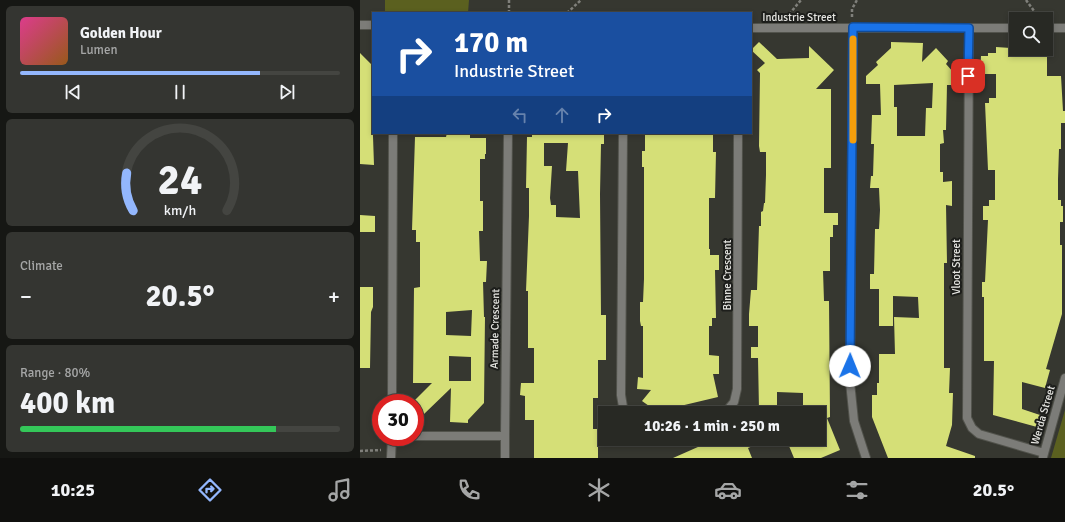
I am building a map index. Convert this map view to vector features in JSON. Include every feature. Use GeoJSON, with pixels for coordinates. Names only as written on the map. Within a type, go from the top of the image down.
{"type":"FeatureCollection","features":[{"type":"Feature","properties":{"kind":"street"},"geometry":{"type":"LineString","coordinates":[[360,24],[372,25]]}},
{"type":"Feature","properties":{"kind":"street"},"geometry":{"type":"LineString","coordinates":[[853,27],[850,382],[854,420],[866,458]]}},
{"type":"Feature","properties":{"kind":"street","name":"Industrie Street"},"geometry":{"type":"LineString","coordinates":[[752,28],[1009,28]]}},
{"type":"Feature","properties":{"kind":"street","name":"Vloot Street"},"geometry":{"type":"LineString","coordinates":[[969,28],[967,418],[972,428],[979,434],[1043,456]]}},
{"type":"Feature","properties":{"kind":"street"},"geometry":{"type":"LineString","coordinates":[[1053,28],[1065,28]]}},
{"type":"Feature","properties":{"kind":"street"},"geometry":{"type":"LineString","coordinates":[[392,394],[393,134]]}},
{"type":"Feature","properties":{"kind":"street","name":"Armade Crescent"},"geometry":{"type":"LineString","coordinates":[[505,458],[508,134]]}},
{"type":"Feature","properties":{"kind":"street"},"geometry":{"type":"LineString","coordinates":[[623,134],[621,395],[623,406]]}},
{"type":"Feature","properties":{"kind":"street","name":"Binne Crescent"},"geometry":{"type":"LineString","coordinates":[[731,406],[734,402],[737,389],[738,134]]}},
{"type":"Feature","properties":{"kind":"street","name":"Werda Street"},"geometry":{"type":"LineString","coordinates":[[1043,456],[1065,378]]}},
{"type":"Feature","properties":{"kind":"street"},"geometry":{"type":"LineString","coordinates":[[424,436],[505,436]]}},
{"type":"Feature","properties":{"kind":"street"},"geometry":{"type":"LineString","coordinates":[[391,448],[391,458]]}},
{"type":"Feature","properties":{"kind":"path"},"geometry":{"type":"LineString","coordinates":[[509,0],[509,12]]}},
{"type":"Feature","properties":{"kind":"path"},"geometry":{"type":"LineString","coordinates":[[568,12],[581,0]]}},
{"type":"Feature","properties":{"kind":"path"},"geometry":{"type":"LineString","coordinates":[[782,28],[788,15],[801,0]]}},
{"type":"Feature","properties":{"kind":"path"},"geometry":{"type":"LineString","coordinates":[[853,27],[852,9],[856,0]]}},
{"type":"Feature","properties":{"kind":"path"},"geometry":{"type":"LineString","coordinates":[[1026,0],[1035,12]]}},
{"type":"Feature","properties":{"kind":"path"},"geometry":{"type":"LineString","coordinates":[[360,451],[371,452],[391,448]]}},
{"type":"Feature","properties":{"kind":"green space"},"geometry":{"type":"Polygon","coordinates":[[[385,0],[469,0],[468,12],[385,12],[385,0]]]}},
{"type":"Feature","properties":{"kind":"green space"},"geometry":{"type":"Polygon","coordinates":[[[1065,410],[1065,458],[1051,458],[1065,410]]]}},
{"type":"Feature","properties":{"kind":"building"},"geometry":{"type":"Polygon","coordinates":[[[759,42],[777,59],[809,58],[809,46],[834,70],[816,89],[831,89],[831,168],[824,168],[824,213],[838,213],[838,225],[833,225],[833,237],[830,237],[830,271],[823,271],[824,301],[829,301],[830,417],[827,418],[840,450],[821,458],[794,458],[789,446],[826,446],[826,406],[803,406],[803,393],[777,392],[777,406],[759,406],[758,358],[751,358],[751,347],[758,347],[758,326],[749,326],[749,314],[751,290],[757,290],[759,226],[761,226],[761,212],[763,211],[765,203],[766,152],[760,152],[759,146],[760,73],[757,70],[765,63],[752,51],[759,42]]]}},
{"type":"Feature","properties":{"kind":"building"},"geometry":{"type":"Polygon","coordinates":[[[891,42],[923,43],[922,62],[936,48],[948,61],[946,64],[954,73],[954,85],[947,85],[946,130],[943,130],[944,143],[940,144],[940,172],[943,172],[943,182],[952,181],[952,206],[946,205],[947,263],[944,263],[944,368],[950,368],[949,393],[953,393],[952,425],[946,446],[975,456],[975,458],[888,458],[872,417],[872,395],[877,395],[877,383],[879,383],[879,354],[895,354],[894,317],[919,318],[918,297],[893,296],[893,326],[879,326],[879,289],[870,289],[870,274],[874,274],[875,229],[879,229],[880,210],[879,188],[870,188],[871,176],[873,176],[874,144],[871,144],[872,115],[881,115],[880,84],[866,84],[866,76],[878,65],[876,62],[891,48],[891,42]],[[933,83],[894,85],[894,107],[897,107],[897,136],[925,136],[926,108],[932,108],[933,83]]]}},
{"type":"Feature","properties":{"kind":"building"},"geometry":{"type":"Polygon","coordinates":[[[996,47],[1009,48],[1009,56],[1047,56],[1047,76],[1061,76],[1063,111],[1065,111],[1065,123],[1061,123],[1061,149],[1059,149],[1058,179],[1058,200],[1061,200],[1061,206],[1063,206],[1063,222],[1060,222],[1060,245],[1062,245],[1062,314],[1046,369],[1050,370],[1045,388],[1022,382],[1022,409],[1040,415],[1037,427],[993,415],[994,361],[984,361],[984,297],[982,297],[982,282],[985,282],[988,220],[983,220],[983,206],[989,206],[989,200],[995,200],[995,170],[988,170],[985,103],[989,103],[989,98],[996,98],[996,74],[980,74],[981,56],[988,56],[988,53],[996,53],[996,47]]]}},
{"type":"Feature","properties":{"kind":"building"},"geometry":{"type":"Polygon","coordinates":[[[360,53],[372,65],[372,134],[374,165],[360,164],[360,53]]]}},
{"type":"Feature","properties":{"kind":"building"},"geometry":{"type":"Polygon","coordinates":[[[447,134],[470,134],[470,138],[486,138],[485,159],[480,159],[480,201],[483,201],[483,231],[479,231],[480,261],[487,261],[486,282],[483,282],[485,317],[484,403],[468,420],[468,423],[450,422],[451,388],[424,414],[424,394],[421,394],[432,383],[413,383],[414,288],[420,287],[420,242],[416,242],[416,230],[412,230],[415,137],[446,137],[447,134]],[[472,310],[446,312],[446,335],[471,336],[472,310]],[[449,356],[449,381],[471,381],[471,357],[449,356]]]}},
{"type":"Feature","properties":{"kind":"building"},"geometry":{"type":"Polygon","coordinates":[[[532,134],[604,134],[604,144],[601,144],[600,194],[601,315],[606,315],[606,360],[598,360],[598,398],[593,398],[593,429],[598,429],[598,458],[534,458],[534,420],[525,420],[525,396],[520,395],[521,383],[534,383],[534,348],[528,348],[528,291],[526,291],[529,188],[526,188],[527,137],[532,137],[532,134]],[[544,143],[544,166],[552,166],[550,198],[551,205],[556,205],[556,217],[580,218],[578,171],[566,171],[568,143],[544,143]]]}},
{"type":"Feature","properties":{"kind":"building"},"geometry":{"type":"Polygon","coordinates":[[[645,134],[713,134],[713,152],[716,152],[715,198],[709,198],[709,249],[710,255],[719,255],[719,270],[715,270],[716,318],[712,318],[712,326],[709,326],[709,355],[719,356],[719,374],[713,374],[718,397],[680,406],[649,406],[642,401],[651,390],[637,389],[638,377],[643,378],[643,326],[641,326],[640,321],[640,302],[643,302],[644,279],[644,167],[642,167],[642,151],[645,151],[645,134]]]}},
{"type":"Feature","properties":{"kind":"building"},"geometry":{"type":"Polygon","coordinates":[[[360,215],[375,216],[375,232],[360,232],[360,215]]]}},
{"type":"Feature","properties":{"kind":"building"},"geometry":{"type":"Polygon","coordinates":[[[360,287],[373,287],[370,368],[360,368],[360,287]]]}},
{"type":"Feature","properties":{"kind":"building"},"geometry":{"type":"Polygon","coordinates":[[[700,446],[753,446],[748,448],[752,458],[673,458],[700,446]]]}},
{"type":"Feature","properties":{"kind":"slow traffic"},"geometry":{"type":"LineString","coordinates":[[853,39],[853,140]]}},
{"type":"Feature","properties":{"kind":"route"},"geometry":{"type":"LineString","coordinates":[[850,366],[853,27],[969,28],[968,76]]}}]}
